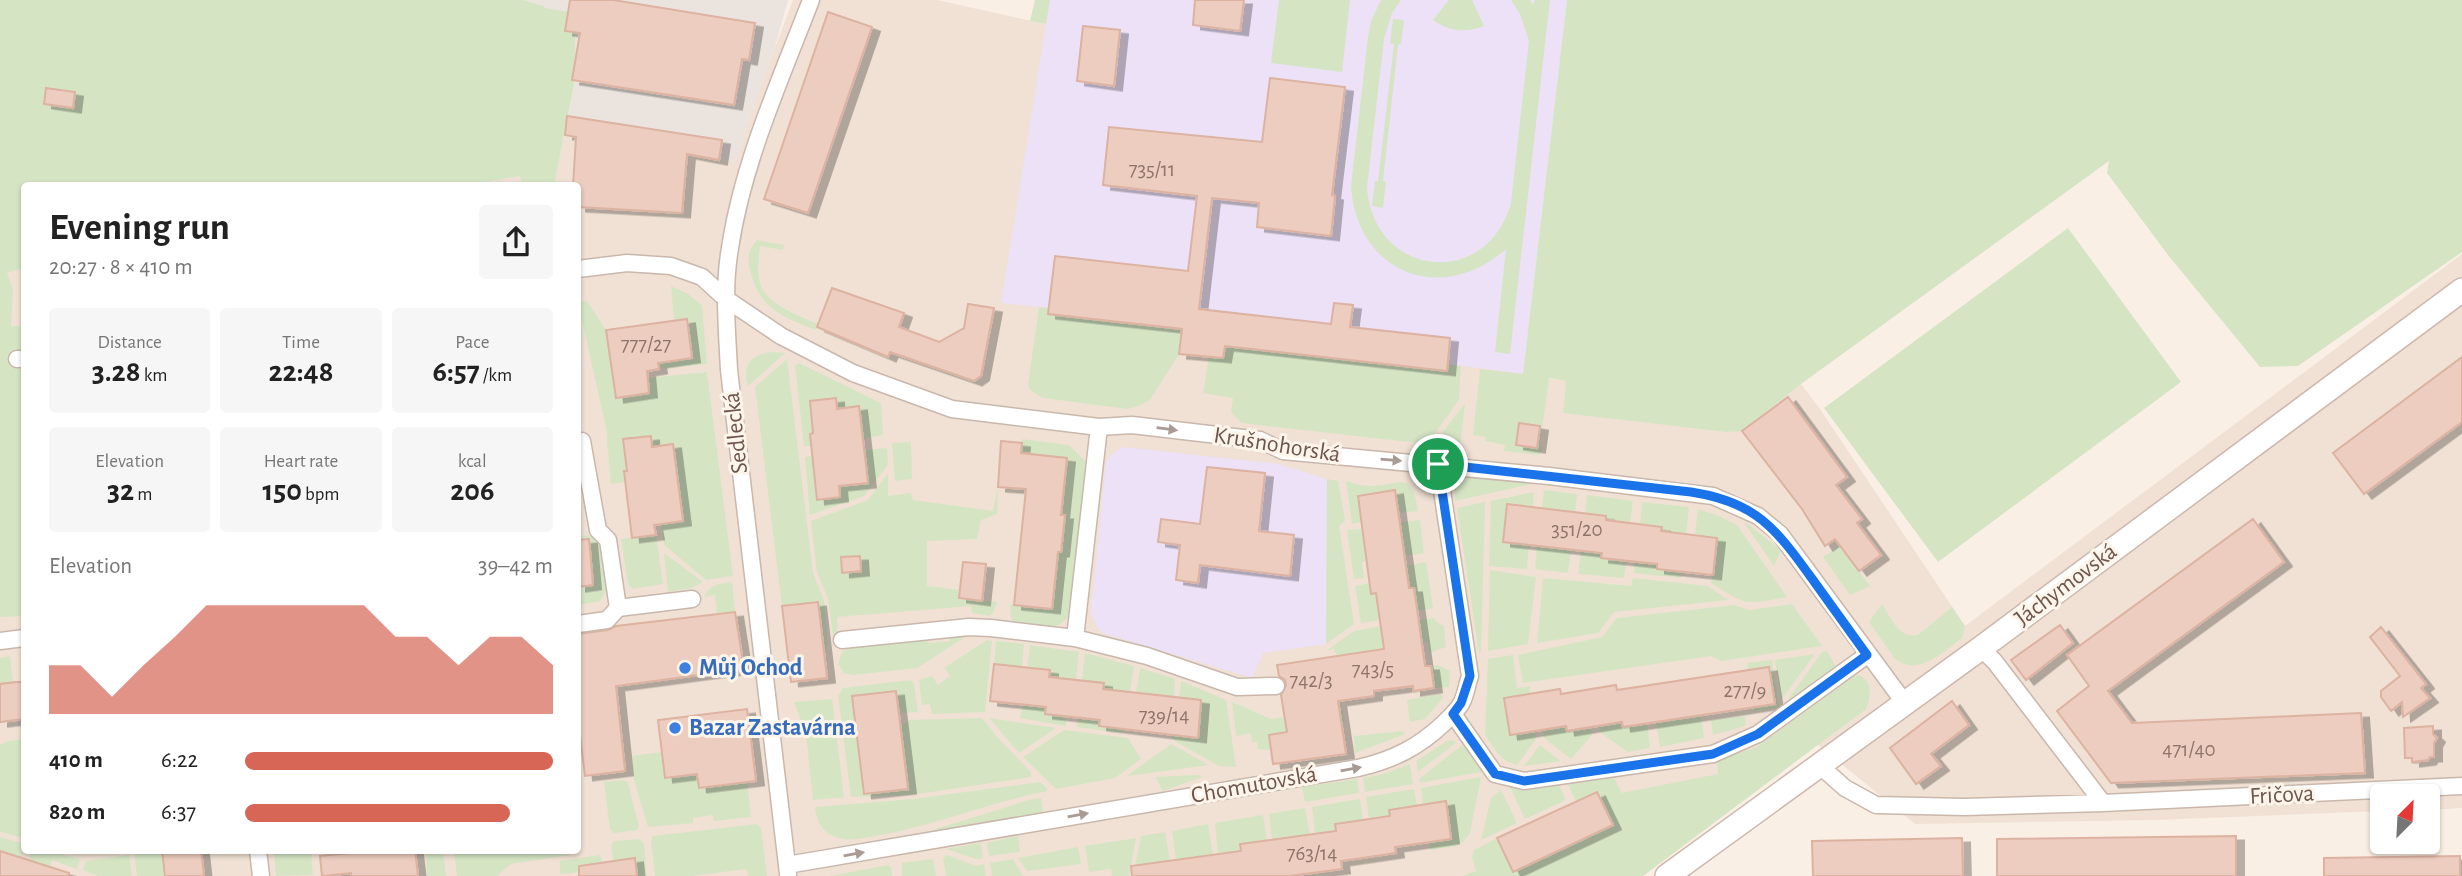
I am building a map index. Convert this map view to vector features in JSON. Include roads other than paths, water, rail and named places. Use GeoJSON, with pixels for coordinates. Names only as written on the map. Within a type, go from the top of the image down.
{"type":"FeatureCollection","features":[{"type":"Feature","properties":{"kind":"street","name":"Sedlecká"},"geometry":{"type":"LineString","coordinates":[[788,871],[729,370],[726,299],[729,251],[746,176],[811,0]]}},
{"type":"Feature","properties":{"kind":"street","name":"Krušnohorská"},"geometry":{"type":"LineString","coordinates":[[581,269],[627,263],[671,266],[702,277],[726,299],[781,336],[853,373],[951,409],[1099,427],[1132,425],[1260,440],[1283,451],[1438,464],[1713,496],[1758,516],[1780,534],[1904,702]]}},
{"type":"Feature","properties":{"kind":"street","name":"Jáchymovská"},"geometry":{"type":"LineString","coordinates":[[1667,876],[1981,648],[2462,290]]}},
{"type":"Feature","properties":{"kind":"street"},"geometry":{"type":"LineString","coordinates":[[1076,638],[1099,427]]}},
{"type":"Feature","properties":{"kind":"street"},"geometry":{"type":"LineString","coordinates":[[582,440],[598,530],[608,540],[618,608]]}},
{"type":"Feature","properties":{"kind":"street","name":"Chomutovská"},"geometry":{"type":"LineString","coordinates":[[788,871],[1384,762],[1409,751],[1430,737],[1453,714],[1461,703],[1470,676],[1438,464]]}},
{"type":"Feature","properties":{"kind":"street"},"geometry":{"type":"LineString","coordinates":[[581,624],[607,620],[618,608],[692,599]]}},
{"type":"Feature","properties":{"kind":"street"},"geometry":{"type":"LineString","coordinates":[[842,640],[969,627],[1076,638],[1147,656],[1237,687],[1276,686]]}},
{"type":"Feature","properties":{"kind":"street"},"geometry":{"type":"LineString","coordinates":[[0,641],[21,638]]}},
{"type":"Feature","properties":{"kind":"street"},"geometry":{"type":"LineString","coordinates":[[1981,648],[1995,662],[2103,803]]}},
{"type":"Feature","properties":{"kind":"street"},"geometry":{"type":"LineString","coordinates":[[1453,714],[1495,774],[1524,781],[1713,754],[1758,734],[1867,655]]}},
{"type":"Feature","properties":{"kind":"street","name":"Fričova"},"geometry":{"type":"LineString","coordinates":[[1819,765],[1845,788],[1876,805],[1964,807],[2103,803],[2462,786]]}},
{"type":"Feature","properties":{"kind":"street"},"geometry":{"type":"LineString","coordinates":[[258,854],[261,876]]}},
{"type":"Feature","properties":{"kind":"place","name":"Můj Ochod"},"geometry":{"type":"Point","coordinates":[685,668]}},
{"type":"Feature","properties":{"kind":"place","name":"Bazar Zastavárna"},"geometry":{"type":"Point","coordinates":[675,728]}}]}
